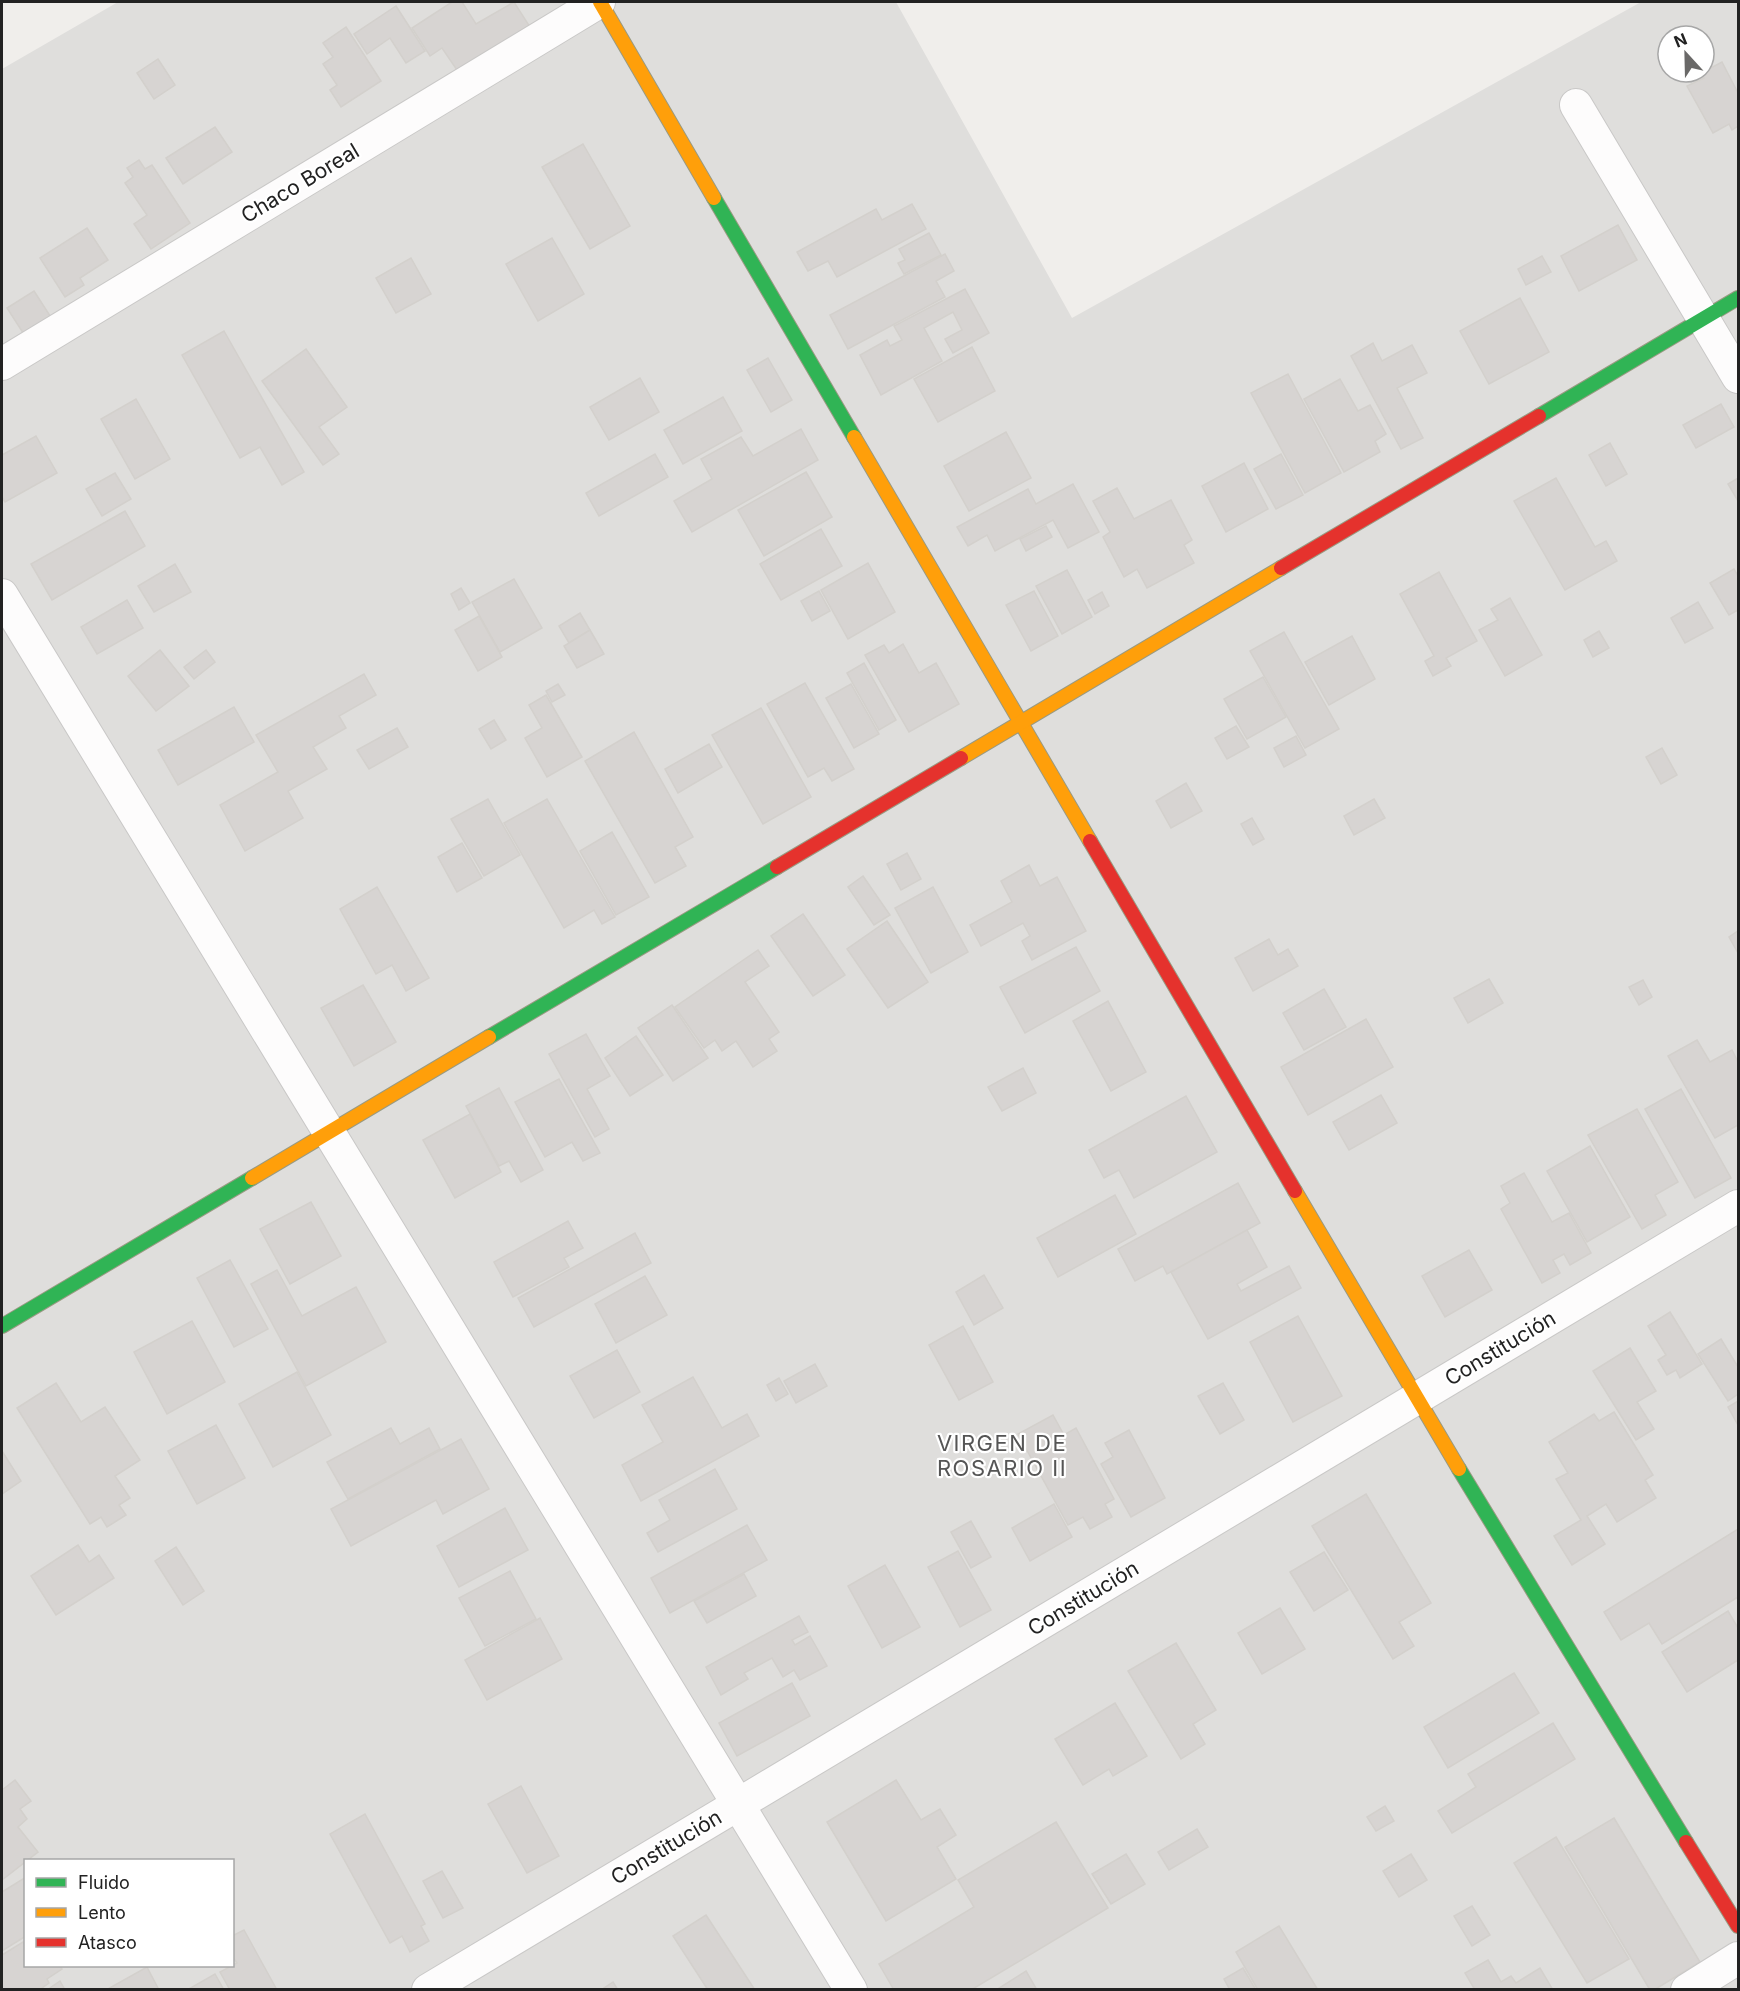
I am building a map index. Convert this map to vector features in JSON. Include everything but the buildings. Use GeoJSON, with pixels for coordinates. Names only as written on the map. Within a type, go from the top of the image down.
{"type":"FeatureCollection","features":[{"type":"Feature","properties":{"kind":"street","name":"Chaco Boreal"},"geometry":{"type":"LineString","coordinates":[[2,364],[600,2]]}},
{"type":"Feature","properties":{"kind":"street"},"geometry":{"type":"LineString","coordinates":[[600,2],[1416,1399],[1738,1926]]}},
{"type":"Feature","properties":{"kind":"street"},"geometry":{"type":"LineString","coordinates":[[1576,105],[1738,377]]}},
{"type":"Feature","properties":{"kind":"street"},"geometry":{"type":"LineString","coordinates":[[2,1326],[1020,721],[1738,298]]}},
{"type":"Feature","properties":{"kind":"street"},"geometry":{"type":"LineString","coordinates":[[2,595],[851,1989]]}},
{"type":"Feature","properties":{"kind":"street","name":"Constitución"},"geometry":{"type":"LineString","coordinates":[[428,1989],[1738,1206]]}},
{"type":"Feature","properties":{"kind":"street"},"geometry":{"type":"LineString","coordinates":[[1687,1989],[1738,1958]]}},
{"type":"Feature","properties":{"kind":"shaded area"},"geometry":{"type":"Polygon","coordinates":[[[118,2],[896,2],[1072,318],[1641,2],[1738,2],[1738,1989],[2,1989],[2,69],[118,2]]]}},
{"type":"Feature","properties":{"kind":"traffic: fast"},"geometry":{"type":"LineString","coordinates":[[714,198],[854,437]]}},
{"type":"Feature","properties":{"kind":"traffic: fast"},"geometry":{"type":"LineString","coordinates":[[1539,416],[1738,298]]}},
{"type":"Feature","properties":{"kind":"traffic: fast"},"geometry":{"type":"LineString","coordinates":[[489,1037],[777,867]]}},
{"type":"Feature","properties":{"kind":"traffic: fast"},"geometry":{"type":"LineString","coordinates":[[2,1326],[252,1178]]}},
{"type":"Feature","properties":{"kind":"traffic: fast"},"geometry":{"type":"LineString","coordinates":[[1459,1469],[1686,1842]]}},
{"type":"Feature","properties":{"kind":"traffic: slow"},"geometry":{"type":"LineString","coordinates":[[600,2],[714,198]]}},
{"type":"Feature","properties":{"kind":"traffic: slow"},"geometry":{"type":"LineString","coordinates":[[854,437],[1090,841]]}},
{"type":"Feature","properties":{"kind":"traffic: slow"},"geometry":{"type":"LineString","coordinates":[[961,758],[1281,568]]}},
{"type":"Feature","properties":{"kind":"traffic: slow"},"geometry":{"type":"LineString","coordinates":[[252,1178],[489,1037]]}},
{"type":"Feature","properties":{"kind":"traffic: slow"},"geometry":{"type":"LineString","coordinates":[[1295,1191],[1459,1469]]}},
{"type":"Feature","properties":{"kind":"traffic: jam"},"geometry":{"type":"LineString","coordinates":[[1281,568],[1539,416]]}},
{"type":"Feature","properties":{"kind":"traffic: jam"},"geometry":{"type":"LineString","coordinates":[[777,867],[961,758]]}},
{"type":"Feature","properties":{"kind":"traffic: jam"},"geometry":{"type":"LineString","coordinates":[[1090,841],[1295,1191]]}},
{"type":"Feature","properties":{"kind":"traffic: jam"},"geometry":{"type":"LineString","coordinates":[[1686,1842],[1738,1926]]}},
{"type":"Feature","properties":{"kind":"district","name":"VIRGEN DE ROSARIO II"},"geometry":{"type":"Point","coordinates":[1002,1456]}}]}
